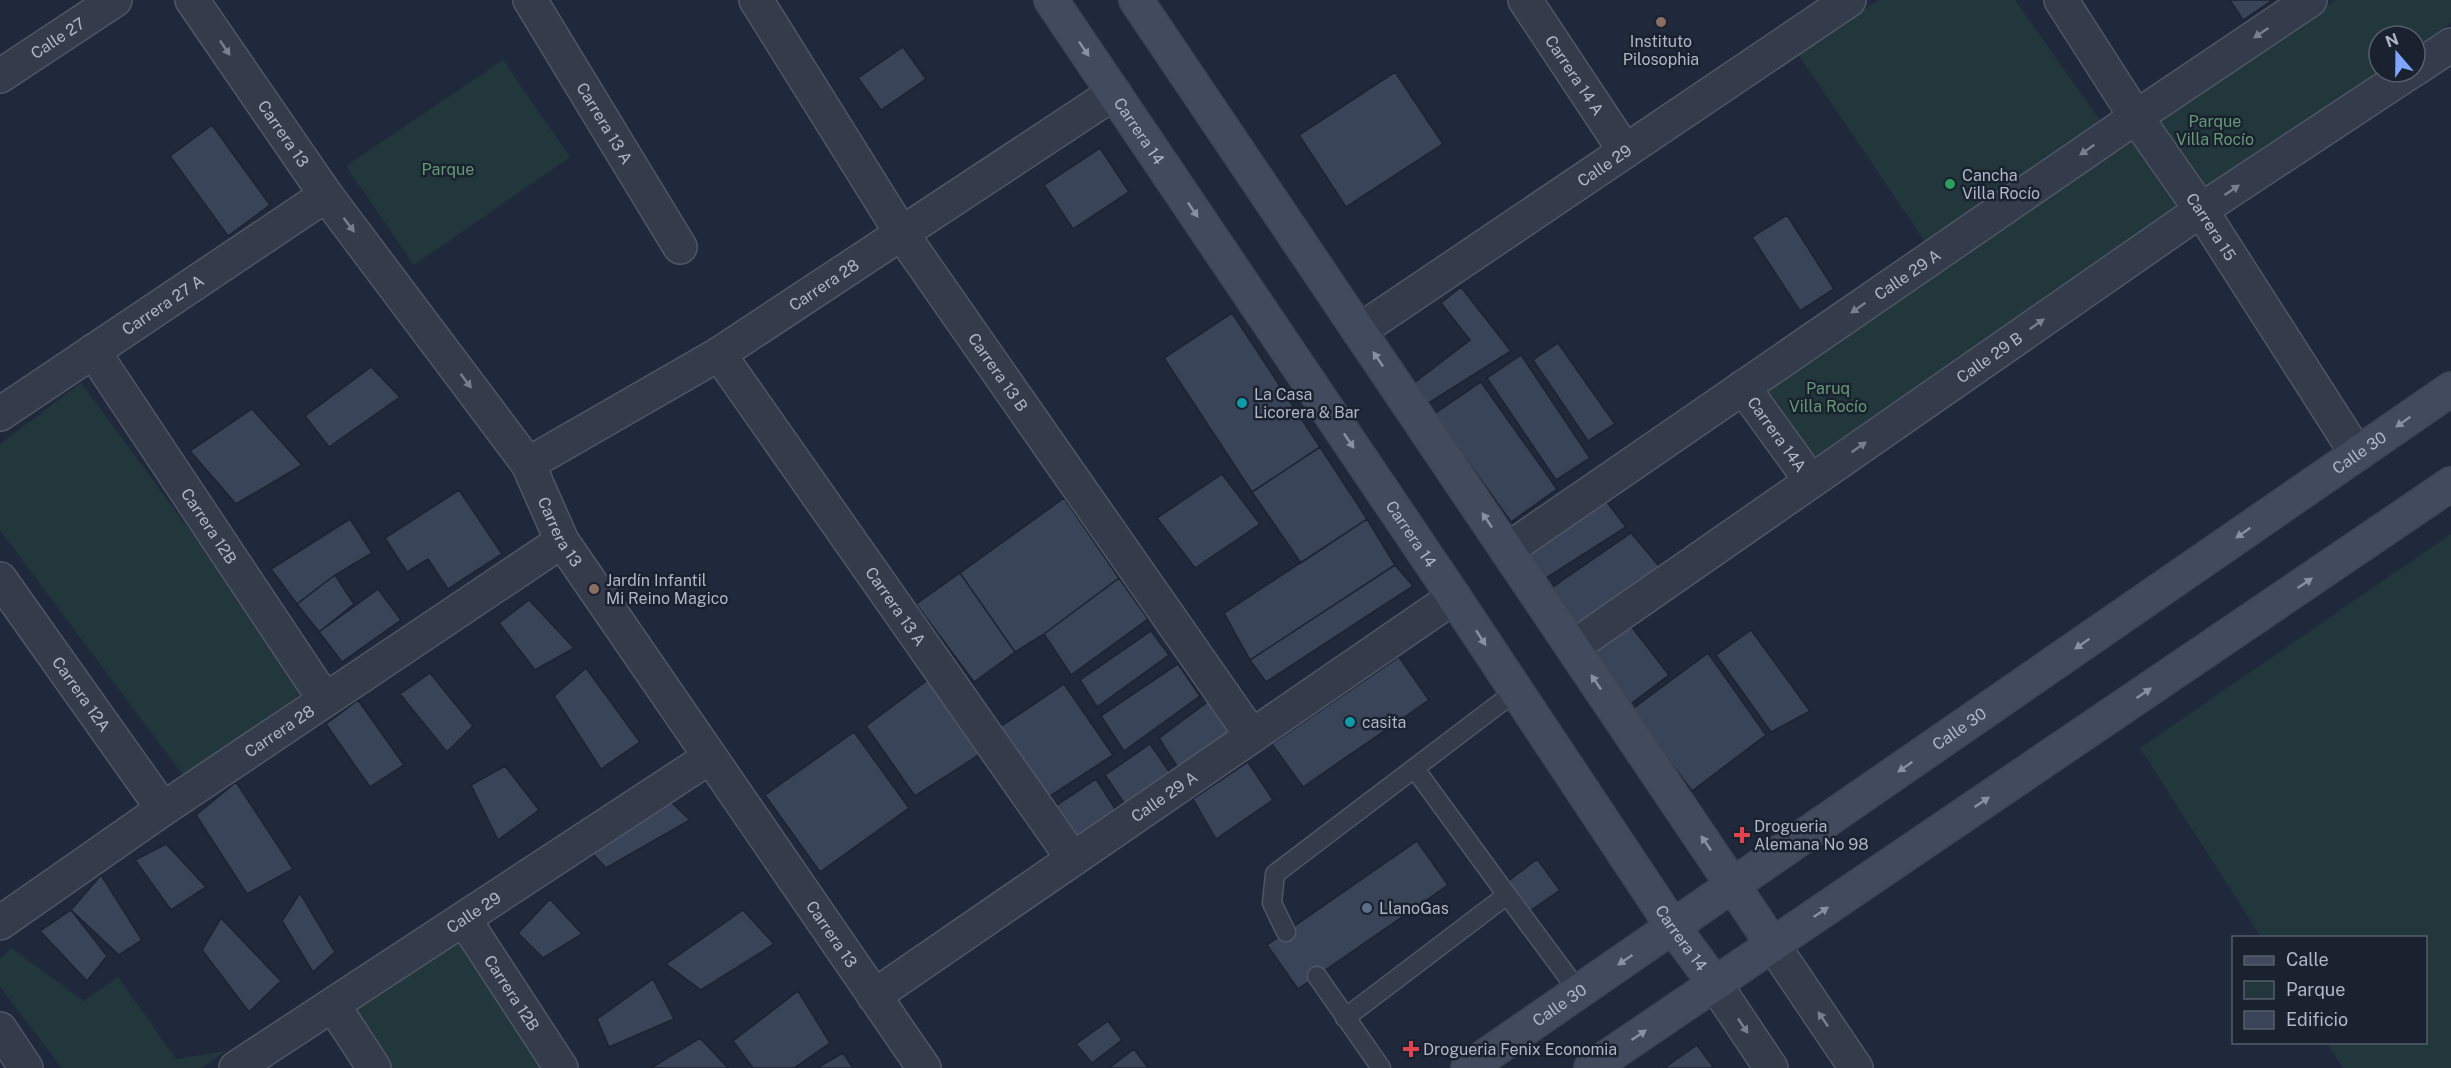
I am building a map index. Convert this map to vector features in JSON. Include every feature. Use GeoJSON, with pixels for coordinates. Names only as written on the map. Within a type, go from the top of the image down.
{"type":"FeatureCollection","features":[{"type":"Feature","properties":{"kind":"street","name":"Calle 27"},"geometry":{"type":"LineString","coordinates":[[0,76],[115,0]]}},
{"type":"Feature","properties":{"kind":"street","name":"Carrera 13"},"geometry":{"type":"LineString","coordinates":[[192,0],[326,195],[528,464],[562,541],[924,1068]]}},
{"type":"Feature","properties":{"kind":"street","name":"Carrera 13 A"},"geometry":{"type":"LineString","coordinates":[[530,0],[680,247]]}},
{"type":"Feature","properties":{"kind":"street","name":"Carrera 13 B"},"geometry":{"type":"LineString","coordinates":[[756,0],[902,234],[1252,736]]}},
{"type":"Feature","properties":{"kind":"street","name":"Carrera 14"},"geometry":{"type":"LineString","coordinates":[[1051,0],[1454,597],[1673,927],[1772,1068]]}},
{"type":"Feature","properties":{"kind":"street"},"geometry":{"type":"LineString","coordinates":[[1136,0],[1856,1068]]}},
{"type":"Feature","properties":{"kind":"street","name":"Carrera 14 A"},"geometry":{"type":"LineString","coordinates":[[1525,0],[1625,151]]}},
{"type":"Feature","properties":{"kind":"street","name":"Calle 29"},"geometry":{"type":"LineString","coordinates":[[1359,331],[1849,0]]}},
{"type":"Feature","properties":{"kind":"street","name":"Carrera 15"},"geometry":{"type":"LineString","coordinates":[[2061,0],[2136,117],[2201,210],[2357,454]]}},
{"type":"Feature","properties":{"kind":"street","name":"Calle 29 A"},"geometry":{"type":"LineString","coordinates":[[1507,550],[2310,0]]}},
{"type":"Feature","properties":{"kind":"street"},"geometry":{"type":"LineString","coordinates":[[2427,61],[2451,45]]}},
{"type":"Feature","properties":{"kind":"street","name":"Calle 29 B"},"geometry":{"type":"LineString","coordinates":[[1573,647],[2201,210],[2392,84]]}},
{"type":"Feature","properties":{"kind":"street","name":"Carrera 28"},"geometry":{"type":"LineString","coordinates":[[528,464],[719,354],[1114,93]]}},
{"type":"Feature","properties":{"kind":"street","name":"Carrera 27 A"},"geometry":{"type":"LineString","coordinates":[[0,414],[326,195]]}},
{"type":"Feature","properties":{"kind":"street","name":"Carrera 12B"},"geometry":{"type":"LineString","coordinates":[[93,351],[326,700]]}},
{"type":"Feature","properties":{"kind":"street","name":"Carrera 13 A"},"geometry":{"type":"LineString","coordinates":[[719,354],[1073,859]]}},
{"type":"Feature","properties":{"kind":"street","name":"Carrera 14A"},"geometry":{"type":"LineString","coordinates":[[1743,387],[1811,481]]}},
{"type":"Feature","properties":{"kind":"street","name":"Calle 30"},"geometry":{"type":"LineString","coordinates":[[1468,1068],[2451,389]]}},
{"type":"Feature","properties":{"kind":"street"},"geometry":{"type":"LineString","coordinates":[[1591,1068],[2451,484]]}},
{"type":"Feature","properties":{"kind":"street","name":"Carrera 28"},"geometry":{"type":"LineString","coordinates":[[0,923],[163,809],[562,541]]}},
{"type":"Feature","properties":{"kind":"street","name":"Carrera 12A"},"geometry":{"type":"LineString","coordinates":[[0,579],[163,809]]}},
{"type":"Feature","properties":{"kind":"street","name":"Calle 29 A"},"geometry":{"type":"LineString","coordinates":[[874,996],[1454,597]]}},
{"type":"Feature","properties":{"kind":"street","name":"Calle 29"},"geometry":{"type":"LineString","coordinates":[[236,1068],[710,757]]}},
{"type":"Feature","properties":{"kind":"street","name":"Carrera 12B"},"geometry":{"type":"LineString","coordinates":[[464,919],[561,1068]]}},
{"type":"Feature","properties":{"kind":"street"},"geometry":{"type":"LineString","coordinates":[[333,1005],[374,1068]]}},
{"type":"Feature","properties":{"kind":"street"},"geometry":{"type":"LineString","coordinates":[[0,1029],[15,1064]]}},
{"type":"Feature","properties":{"kind":"lane"},"geometry":{"type":"LineString","coordinates":[[1286,932],[1272,903],[1275,874],[1516,691]]}},
{"type":"Feature","properties":{"kind":"lane"},"geometry":{"type":"LineString","coordinates":[[1415,769],[1579,992]]}},
{"type":"Feature","properties":{"kind":"lane"},"geometry":{"type":"LineString","coordinates":[[1345,1018],[1507,895]]}},
{"type":"Feature","properties":{"kind":"lane"},"geometry":{"type":"LineString","coordinates":[[1317,976],[1381,1068]]}},
{"type":"Feature","properties":{"kind":"green space","name":"Cancha Villa Rocío"},"geometry":{"type":"Polygon","coordinates":[[[1879,0],[2015,0],[2101,122],[1928,246],[1798,54],[1879,0]]]}},
{"type":"Feature","properties":{"kind":"green space","name":"Parque Villa Rocío"},"geometry":{"type":"Polygon","coordinates":[[[2336,0],[2451,0],[2451,23],[2427,39],[2427,24],[2367,24],[2367,79],[2204,189],[2154,120],[2336,0]]]}},
{"type":"Feature","properties":{"kind":"green space","name":"Parque"},"geometry":{"type":"Polygon","coordinates":[[[503,60],[570,157],[414,265],[346,166],[503,60]]]}},
{"type":"Feature","properties":{"kind":"green space","name":"Paruq Villa Rocío"},"geometry":{"type":"Polygon","coordinates":[[[2129,134],[2180,207],[1812,466],[1756,389],[2129,134]]]}},
{"type":"Feature","properties":{"kind":"green space"},"geometry":{"type":"Polygon","coordinates":[[[81,383],[307,689],[185,778],[0,530],[0,444],[81,383]]]}},
{"type":"Feature","properties":{"kind":"green space"},"geometry":{"type":"Polygon","coordinates":[[[2451,534],[2451,1068],[2343,1068],[2328,1044],[2427,1044],[2427,936],[2260,936],[2140,748],[2451,534]]]}},
{"type":"Feature","properties":{"kind":"green space"},"geometry":{"type":"Polygon","coordinates":[[[460,930],[551,1068],[384,1068],[345,1008],[460,930]]]}},
{"type":"Feature","properties":{"kind":"green space"},"geometry":{"type":"Polygon","coordinates":[[[11,948],[84,1001],[118,977],[176,1059],[226,1051],[201,1068],[62,1068],[0,987],[0,959],[11,948]]]}},
{"type":"Feature","properties":{"kind":"building"},"geometry":{"type":"Polygon","coordinates":[[[2230,0],[2273,0],[2243,20],[2230,0]]]}},
{"type":"Feature","properties":{"kind":"building"},"geometry":{"type":"Polygon","coordinates":[[[903,47],[926,79],[881,110],[858,78],[903,47]]]}},
{"type":"Feature","properties":{"kind":"building"},"geometry":{"type":"Polygon","coordinates":[[[1395,72],[1443,144],[1346,207],[1299,135],[1395,72]]]}},
{"type":"Feature","properties":{"kind":"building"},"geometry":{"type":"Polygon","coordinates":[[[212,125],[270,205],[228,236],[170,156],[212,125]]]}},
{"type":"Feature","properties":{"kind":"building"},"geometry":{"type":"Polygon","coordinates":[[[1100,148],[1129,192],[1073,229],[1044,185],[1100,148]]]}},
{"type":"Feature","properties":{"kind":"building"},"geometry":{"type":"Polygon","coordinates":[[[1787,215],[1834,289],[1800,311],[1752,237],[1787,215]]]}},
{"type":"Feature","properties":{"kind":"building"},"geometry":{"type":"Polygon","coordinates":[[[1461,287],[1511,351],[1424,406],[1410,386],[1470,340],[1441,303],[1461,287]]]}},
{"type":"Feature","properties":{"kind":"building","name":"La Casa Licorera & Bar"},"geometry":{"type":"Polygon","coordinates":[[[1232,313],[1320,447],[1252,492],[1164,358],[1232,313]]]}},
{"type":"Feature","properties":{"kind":"building"},"geometry":{"type":"Polygon","coordinates":[[[1558,343],[1615,424],[1588,441],[1533,360],[1558,343]]]}},
{"type":"Feature","properties":{"kind":"building"},"geometry":{"type":"Polygon","coordinates":[[[1521,355],[1590,458],[1556,480],[1487,378],[1521,355]]]}},
{"type":"Feature","properties":{"kind":"building"},"geometry":{"type":"Polygon","coordinates":[[[371,367],[400,397],[329,447],[305,416],[371,367]]]}},
{"type":"Feature","properties":{"kind":"building"},"geometry":{"type":"Polygon","coordinates":[[[1481,382],[1557,489],[1511,522],[1434,414],[1481,382]]]}},
{"type":"Feature","properties":{"kind":"building"},"geometry":{"type":"Polygon","coordinates":[[[252,409],[302,465],[236,504],[190,451],[252,409]]]}},
{"type":"Feature","properties":{"kind":"building"},"geometry":{"type":"Polygon","coordinates":[[[1320,447],[1367,519],[1301,563],[1252,492],[1320,447]]]}},
{"type":"Feature","properties":{"kind":"building"},"geometry":{"type":"Polygon","coordinates":[[[1222,474],[1260,524],[1195,568],[1157,518],[1222,474]]]}},
{"type":"Feature","properties":{"kind":"building"},"geometry":{"type":"Polygon","coordinates":[[[459,490],[502,554],[448,589],[428,559],[407,572],[385,538],[459,490]]]}},
{"type":"Feature","properties":{"kind":"building"},"geometry":{"type":"Polygon","coordinates":[[[1600,493],[1626,527],[1540,582],[1516,550],[1600,493]]]}},
{"type":"Feature","properties":{"kind":"building"},"geometry":{"type":"Polygon","coordinates":[[[1064,498],[1119,578],[1044,634],[1015,652],[960,573],[1064,498]]]}},
{"type":"Feature","properties":{"kind":"building"},"geometry":{"type":"Polygon","coordinates":[[[350,519],[372,553],[335,575],[297,604],[271,569],[350,519]]]}},
{"type":"Feature","properties":{"kind":"building"},"geometry":{"type":"Polygon","coordinates":[[[1367,519],[1395,565],[1250,660],[1224,613],[1367,519]]]}},
{"type":"Feature","properties":{"kind":"building"},"geometry":{"type":"Polygon","coordinates":[[[1631,533],[1665,573],[1578,633],[1547,591],[1631,533]]]}},
{"type":"Feature","properties":{"kind":"building"},"geometry":{"type":"Polygon","coordinates":[[[1395,565],[1413,586],[1266,682],[1250,660],[1395,565]]]}},
{"type":"Feature","properties":{"kind":"building"},"geometry":{"type":"Polygon","coordinates":[[[960,573],[1015,652],[974,682],[916,604],[960,573]]]}},
{"type":"Feature","properties":{"kind":"building"},"geometry":{"type":"Polygon","coordinates":[[[335,575],[354,604],[319,632],[297,604],[335,575]]]}},
{"type":"Feature","properties":{"kind":"building"},"geometry":{"type":"Polygon","coordinates":[[[1119,578],[1148,619],[1071,675],[1044,634],[1119,578]]]}},
{"type":"Feature","properties":{"kind":"building"},"geometry":{"type":"Polygon","coordinates":[[[378,589],[401,620],[342,662],[319,632],[378,589]]]}},
{"type":"Feature","properties":{"kind":"building"},"geometry":{"type":"Polygon","coordinates":[[[529,600],[574,648],[535,670],[499,623],[529,600]]]}},
{"type":"Feature","properties":{"kind":"building"},"geometry":{"type":"Polygon","coordinates":[[[1624,617],[1669,675],[1628,706],[1584,645],[1624,617]]]}},
{"type":"Feature","properties":{"kind":"building"},"geometry":{"type":"Polygon","coordinates":[[[1751,630],[1810,711],[1771,732],[1716,655],[1751,630]]]}},
{"type":"Feature","properties":{"kind":"building"},"geometry":{"type":"Polygon","coordinates":[[[1151,631],[1169,655],[1097,707],[1080,680],[1151,631]]]}},
{"type":"Feature","properties":{"kind":"building"},"geometry":{"type":"Polygon","coordinates":[[[1708,653],[1766,735],[1692,791],[1631,710],[1708,653]]]}},
{"type":"Feature","properties":{"kind":"building","name":"casita"},"geometry":{"type":"Polygon","coordinates":[[[1399,657],[1429,700],[1303,787],[1272,744],[1399,657]]]}},
{"type":"Feature","properties":{"kind":"building"},"geometry":{"type":"Polygon","coordinates":[[[1178,664],[1200,696],[1124,751],[1101,716],[1178,664]]]}},
{"type":"Feature","properties":{"kind":"building"},"geometry":{"type":"Polygon","coordinates":[[[586,668],[640,742],[601,769],[554,696],[586,668]]]}},
{"type":"Feature","properties":{"kind":"building"},"geometry":{"type":"Polygon","coordinates":[[[430,673],[473,726],[447,752],[400,694],[430,673]]]}},
{"type":"Feature","properties":{"kind":"building"},"geometry":{"type":"Polygon","coordinates":[[[933,676],[985,751],[915,796],[866,726],[933,676]]]}},
{"type":"Feature","properties":{"kind":"building"},"geometry":{"type":"Polygon","coordinates":[[[1064,684],[1113,755],[1044,800],[994,731],[1064,684]]]}},
{"type":"Feature","properties":{"kind":"building"},"geometry":{"type":"Polygon","coordinates":[[[358,700],[404,765],[370,787],[326,724],[358,700]]]}},
{"type":"Feature","properties":{"kind":"building"},"geometry":{"type":"Polygon","coordinates":[[[1209,701],[1234,736],[1180,771],[1159,738],[1209,701]]]}},
{"type":"Feature","properties":{"kind":"building"},"geometry":{"type":"Polygon","coordinates":[[[854,732],[909,808],[820,872],[765,795],[854,732]]]}},
{"type":"Feature","properties":{"kind":"building"},"geometry":{"type":"Polygon","coordinates":[[[1150,744],[1173,777],[1128,809],[1105,775],[1150,744]]]}},
{"type":"Feature","properties":{"kind":"building"},"geometry":{"type":"Polygon","coordinates":[[[1248,762],[1273,800],[1216,839],[1193,799],[1248,762]]]}},
{"type":"Feature","properties":{"kind":"building"},"geometry":{"type":"Polygon","coordinates":[[[505,766],[539,810],[498,840],[471,785],[505,766]]]}},
{"type":"Feature","properties":{"kind":"building"},"geometry":{"type":"Polygon","coordinates":[[[1096,779],[1119,815],[1074,848],[1049,810],[1096,779]]]}},
{"type":"Feature","properties":{"kind":"building"},"geometry":{"type":"Polygon","coordinates":[[[236,782],[293,869],[247,894],[196,815],[236,782]]]}},
{"type":"Feature","properties":{"kind":"building"},"geometry":{"type":"Polygon","coordinates":[[[668,799],[690,820],[606,868],[589,850],[668,799]]]}},
{"type":"Feature","properties":{"kind":"building","name":"LlanoGas"},"geometry":{"type":"Polygon","coordinates":[[[1417,841],[1448,885],[1298,989],[1267,945],[1417,841]]]}},
{"type":"Feature","properties":{"kind":"building"},"geometry":{"type":"Polygon","coordinates":[[[166,844],[206,887],[171,910],[135,860],[166,844]]]}},
{"type":"Feature","properties":{"kind":"building"},"geometry":{"type":"Polygon","coordinates":[[[1537,859],[1560,890],[1530,911],[1507,882],[1537,859]]]}},
{"type":"Feature","properties":{"kind":"building"},"geometry":{"type":"Polygon","coordinates":[[[101,875],[142,940],[119,955],[71,910],[101,875]]]}},
{"type":"Feature","properties":{"kind":"building"},"geometry":{"type":"Polygon","coordinates":[[[300,893],[335,952],[313,972],[282,921],[300,893]]]}},
{"type":"Feature","properties":{"kind":"building"},"geometry":{"type":"Polygon","coordinates":[[[550,899],[582,934],[543,958],[518,933],[550,899]]]}},
{"type":"Feature","properties":{"kind":"building"},"geometry":{"type":"Polygon","coordinates":[[[71,910],[107,956],[87,981],[40,931],[71,910]]]}},
{"type":"Feature","properties":{"kind":"building"},"geometry":{"type":"Polygon","coordinates":[[[743,910],[774,944],[701,990],[666,964],[743,910]]]}},
{"type":"Feature","properties":{"kind":"building"},"geometry":{"type":"Polygon","coordinates":[[[221,918],[281,981],[249,1012],[202,950],[221,918]]]}},
{"type":"Feature","properties":{"kind":"building"},"geometry":{"type":"Polygon","coordinates":[[[653,979],[674,1019],[609,1047],[597,1019],[653,979]]]}},
{"type":"Feature","properties":{"kind":"building"},"geometry":{"type":"Polygon","coordinates":[[[798,991],[830,1043],[794,1068],[753,1068],[733,1041],[798,991]]]}},
{"type":"Feature","properties":{"kind":"building"},"geometry":{"type":"Polygon","coordinates":[[[1108,1021],[1122,1040],[1092,1063],[1076,1044],[1108,1021]]]}},
{"type":"Feature","properties":{"kind":"building"},"geometry":{"type":"Polygon","coordinates":[[[700,1038],[728,1068],[651,1068],[700,1038]]]}},
{"type":"Feature","properties":{"kind":"building"},"geometry":{"type":"Polygon","coordinates":[[[1697,1045],[1714,1068],[1664,1068],[1697,1045]]]}},
{"type":"Feature","properties":{"kind":"building"},"geometry":{"type":"Polygon","coordinates":[[[1134,1049],[1148,1068],[1109,1068],[1134,1049]]]}},
{"type":"Feature","properties":{"kind":"building"},"geometry":{"type":"Polygon","coordinates":[[[843,1053],[853,1068],[817,1068],[843,1053]]]}},
{"type":"Feature","properties":{"kind":"place","name":"Instituto Pilosophia"},"geometry":{"type":"Point","coordinates":[1661,22]}},
{"type":"Feature","properties":{"kind":"place","name":"Cancha Villa Rocío"},"geometry":{"type":"Point","coordinates":[1950,184]}},
{"type":"Feature","properties":{"kind":"place","name":"La Casa Licorera & Bar"},"geometry":{"type":"Point","coordinates":[1242,403]}},
{"type":"Feature","properties":{"kind":"place","name":"Jardín Infantil Mi Reino Magico"},"geometry":{"type":"Point","coordinates":[594,589]}},
{"type":"Feature","properties":{"kind":"place","name":"casita"},"geometry":{"type":"Point","coordinates":[1350,722]}},
{"type":"Feature","properties":{"kind":"place","name":"Drogueria Alemana No 98"},"geometry":{"type":"Point","coordinates":[1742,835]}},
{"type":"Feature","properties":{"kind":"place","name":"LlanoGas"},"geometry":{"type":"Point","coordinates":[1367,908]}},
{"type":"Feature","properties":{"kind":"place","name":"Drogueria Fenix Economia"},"geometry":{"type":"Point","coordinates":[1411,1049]}}]}
